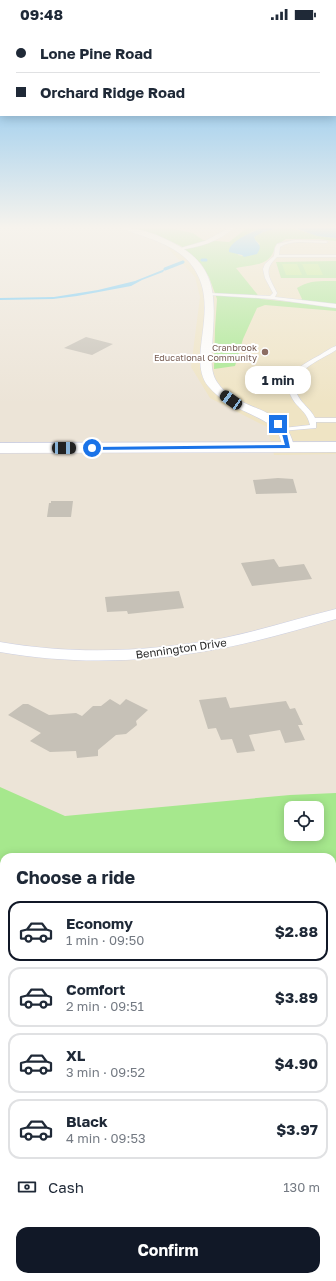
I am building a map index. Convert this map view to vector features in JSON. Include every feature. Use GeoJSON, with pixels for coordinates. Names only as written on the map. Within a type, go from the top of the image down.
{"type":"FeatureCollection","features":[{"type":"Feature","properties":{"kind":"street"},"geometry":{"type":"LineString","coordinates":[[207,286],[210,294],[206,363],[209,378],[216,388],[226,396],[272,421],[283,430],[288,447]]}},
{"type":"Feature","properties":{"kind":"street"},"geometry":{"type":"LineString","coordinates":[[0,448],[336,446]]}},
{"type":"Feature","properties":{"kind":"street","name":"Bennington Drive"},"geometry":{"type":"LineString","coordinates":[[0,647],[45,654],[71,655],[127,655],[162,653],[229,642],[336,614]]}},
{"type":"Feature","properties":{"kind":"lane"},"geometry":{"type":"LineString","coordinates":[[272,286],[275,293],[272,298]]}},
{"type":"Feature","properties":{"kind":"lane"},"geometry":{"type":"LineString","coordinates":[[210,294],[272,298],[336,306]]}},
{"type":"Feature","properties":{"kind":"lane"},"geometry":{"type":"LineString","coordinates":[[283,430],[314,427],[311,415],[293,394],[292,383],[298,371],[336,348]]}},
{"type":"Feature","properties":{"kind":"lane"},"geometry":{"type":"LineString","coordinates":[[329,353],[336,354]]}},
{"type":"Feature","properties":{"kind":"lane"},"geometry":{"type":"LineString","coordinates":[[313,420],[336,420]]}},
{"type":"Feature","properties":{"kind":"shaded area","name":"Cranbrook Educational Community"},"geometry":{"type":"Polygon","coordinates":[[[197,286],[336,286],[336,454],[274,455],[267,427],[210,398],[191,367],[200,297],[197,286]]]}},
{"type":"Feature","properties":{"kind":"green space"},"geometry":{"type":"Polygon","coordinates":[[[212,286],[251,286],[261,299],[299,303],[302,299],[297,288],[300,286],[336,286],[336,311],[265,305],[257,308],[243,339],[235,366],[214,369],[217,299],[212,286]]]}},
{"type":"Feature","properties":{"kind":"green space"},"geometry":{"type":"Polygon","coordinates":[[[0,787],[65,816],[290,795],[336,793],[336,853],[0,853],[0,787]]]}},
{"type":"Feature","properties":{"kind":"water"},"geometry":{"type":"Polygon","coordinates":[[[112,286],[128,286],[53,299],[0,300],[0,298],[54,297],[112,286]]]}},
{"type":"Feature","properties":{"kind":"building"},"geometry":{"type":"Polygon","coordinates":[[[86,337],[113,344],[92,355],[64,348],[86,337]]]}},
{"type":"Feature","properties":{"kind":"building"},"geometry":{"type":"Polygon","coordinates":[[[278,478],[293,479],[297,493],[256,494],[253,480],[278,478]]]}},
{"type":"Feature","properties":{"kind":"building"},"geometry":{"type":"Polygon","coordinates":[[[51,501],[73,501],[71,517],[47,517],[49,503],[51,503],[51,501]]]}},
{"type":"Feature","properties":{"kind":"building"},"geometry":{"type":"Polygon","coordinates":[[[274,559],[279,567],[304,564],[312,579],[252,586],[241,563],[274,559]]]}},
{"type":"Feature","properties":{"kind":"building"},"geometry":{"type":"Polygon","coordinates":[[[179,591],[184,608],[128,614],[127,611],[107,612],[105,597],[179,591]]]}},
{"type":"Feature","properties":{"kind":"building"},"geometry":{"type":"Polygon","coordinates":[[[226,697],[230,708],[286,701],[290,709],[295,708],[303,725],[298,725],[305,740],[285,743],[280,730],[249,735],[255,751],[237,753],[232,739],[221,740],[216,728],[208,729],[199,700],[226,697]]]}},
{"type":"Feature","properties":{"kind":"building"},"geometry":{"type":"Polygon","coordinates":[[[110,699],[120,705],[126,699],[148,710],[136,721],[137,725],[126,734],[116,735],[98,750],[98,756],[77,758],[76,751],[50,752],[30,741],[41,733],[8,715],[23,704],[28,704],[49,715],[76,713],[82,716],[93,706],[101,706],[110,699]]]}},
{"type":"Feature","properties":{"kind":"place","name":"Cranbrook Educational Community"},"geometry":{"type":"Point","coordinates":[265,352]}},
{"type":"Feature","properties":{"kind":"route"},"geometry":{"type":"LineString","coordinates":[[92,448],[288,447],[285,434],[278,424]]}}]}
